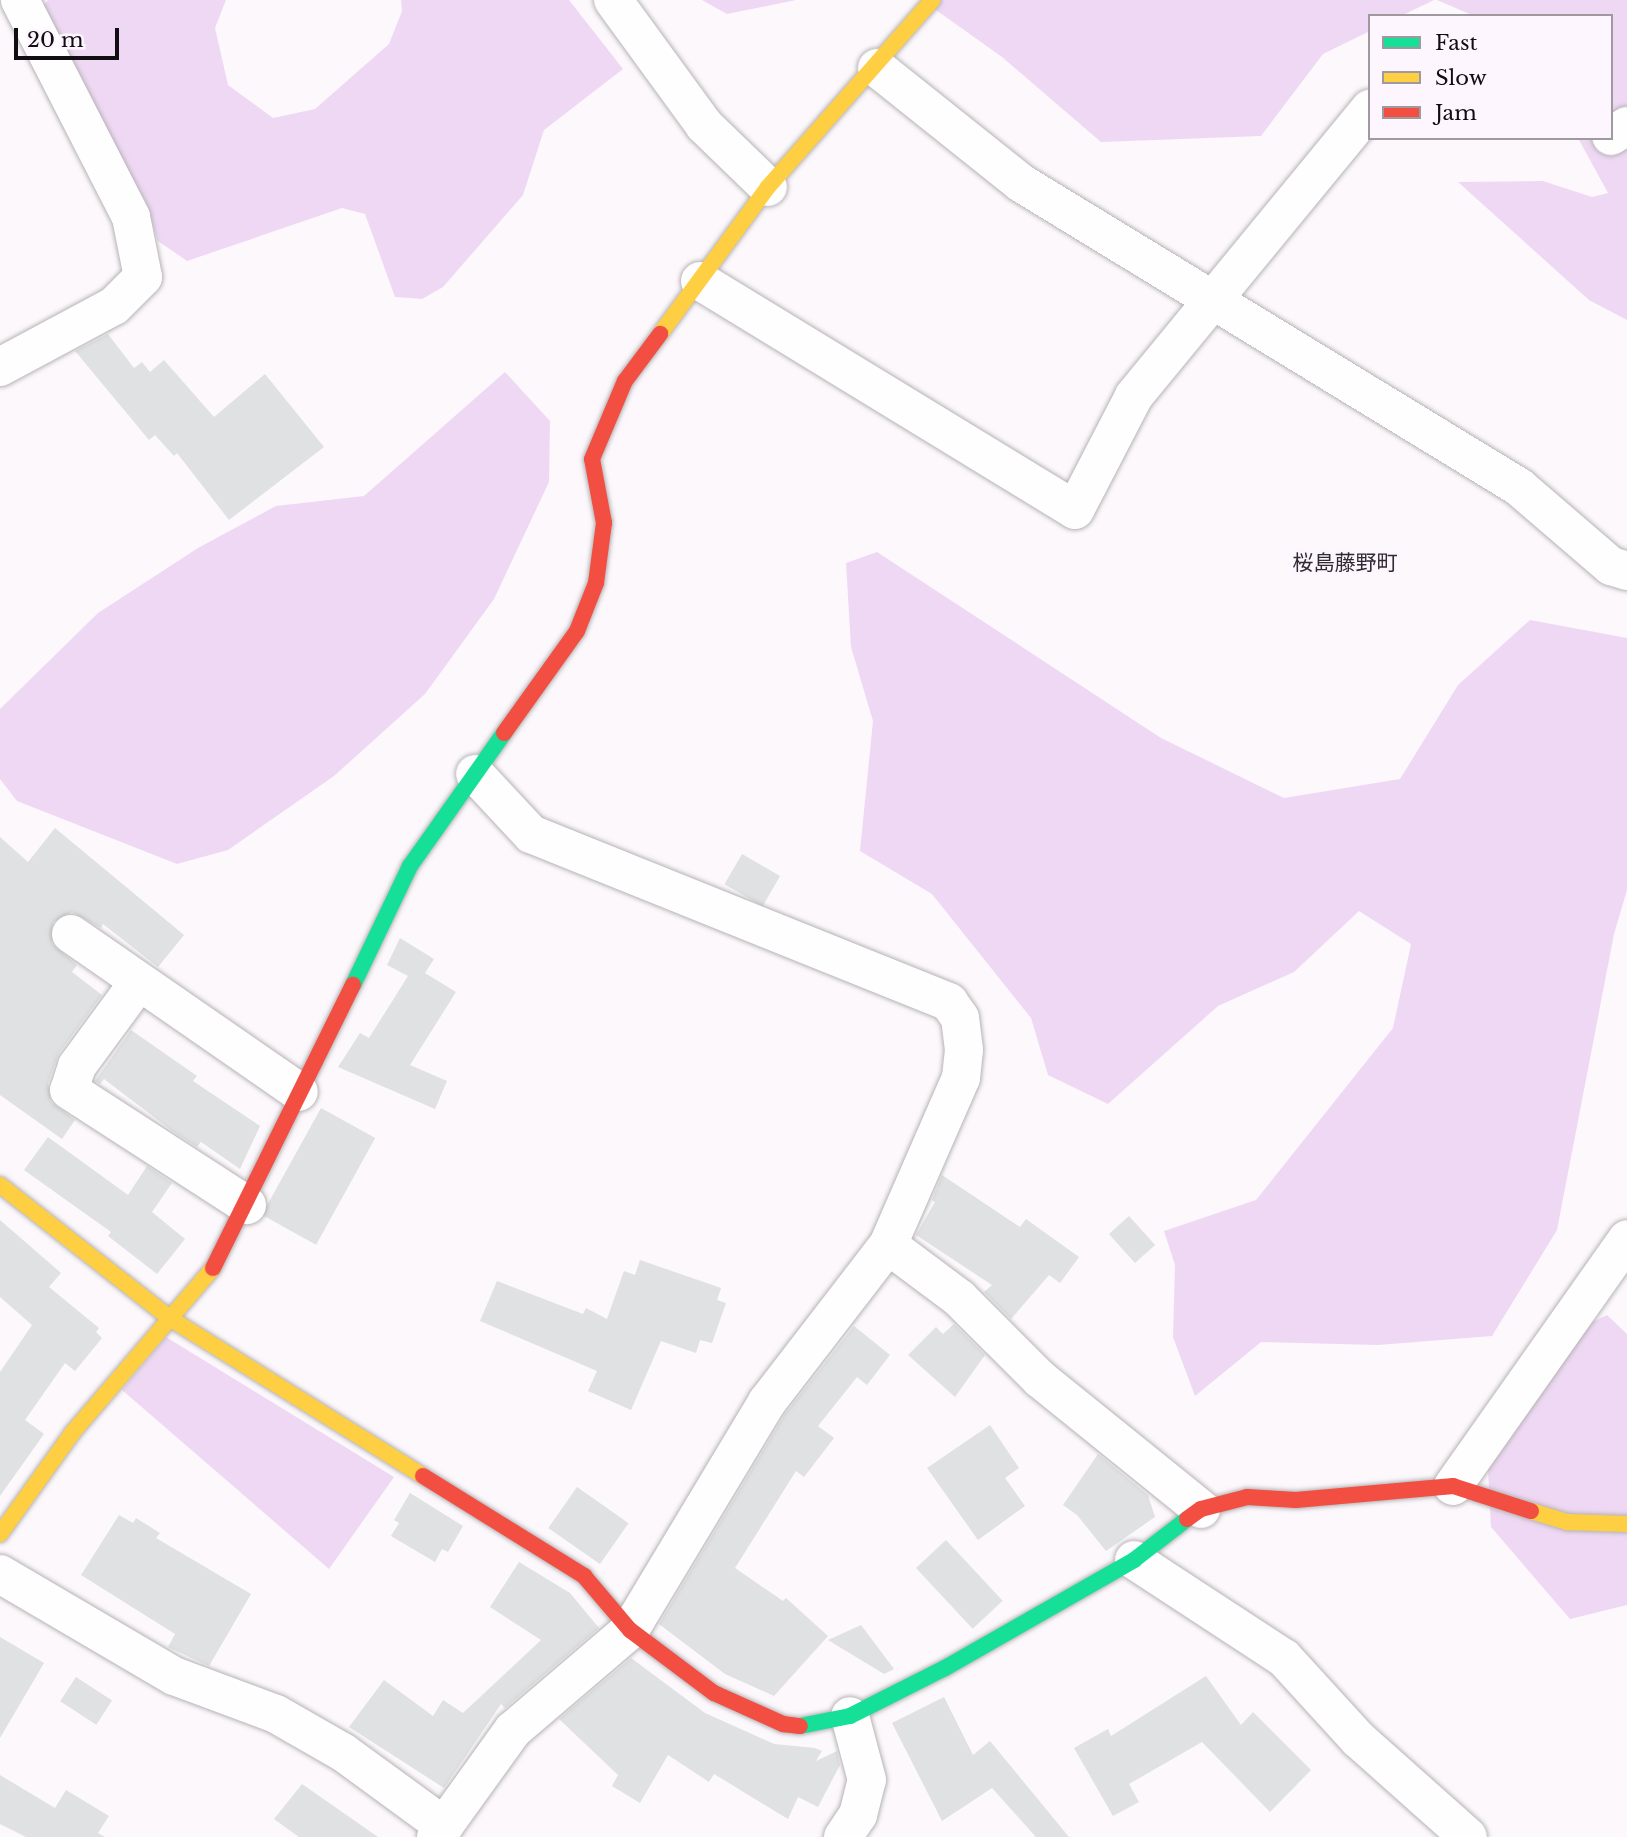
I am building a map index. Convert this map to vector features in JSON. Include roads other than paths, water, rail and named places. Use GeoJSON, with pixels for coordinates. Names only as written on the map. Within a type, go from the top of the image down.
{"type":"FeatureCollection","features":[{"type":"Feature","properties":{"kind":"street"},"geometry":{"type":"LineString","coordinates":[[0,367],[114,306],[143,277],[131,217],[20,0]]}},
{"type":"Feature","properties":{"kind":"street"},"geometry":{"type":"LineString","coordinates":[[613,0],[704,125],[768,187]]}},
{"type":"Feature","properties":{"kind":"street"},"geometry":{"type":"LineString","coordinates":[[0,1534],[73,1432],[221,1258],[410,866],[577,631],[596,583],[604,523],[592,459],[625,381],[768,187],[877,68],[902,30],[932,0]]}},
{"type":"Feature","properties":{"kind":"street"},"geometry":{"type":"LineString","coordinates":[[877,68],[1021,184],[1519,487],[1611,566],[1627,571]]}},
{"type":"Feature","properties":{"kind":"street"},"geometry":{"type":"LineString","coordinates":[[700,281],[1075,510],[1134,396],[1216,302],[1368,112]]}},
{"type":"Feature","properties":{"kind":"street"},"geometry":{"type":"LineString","coordinates":[[0,1574],[174,1676],[276,1714],[344,1753],[440,1831],[513,1730],[630,1630],[767,1402],[888,1245],[961,1078],[960,1018],[949,1002],[531,834],[475,774]]}},
{"type":"Feature","properties":{"kind":"street"},"geometry":{"type":"LineString","coordinates":[[71,934],[138,983],[299,1092]]}},
{"type":"Feature","properties":{"kind":"street"},"geometry":{"type":"LineString","coordinates":[[138,983],[77,1066],[69,1090],[247,1205]]}},
{"type":"Feature","properties":{"kind":"street"},"geometry":{"type":"LineString","coordinates":[[0,1185],[171,1320],[584,1576],[630,1630],[714,1693],[783,1724],[809,1727],[850,1716],[945,1668],[1134,1560],[1201,1509],[1247,1497],[1296,1500],[1453,1486],[1568,1522],[1627,1524]]}},
{"type":"Feature","properties":{"kind":"street"},"geometry":{"type":"LineString","coordinates":[[1453,1486],[1627,1239]]}},
{"type":"Feature","properties":{"kind":"street"},"geometry":{"type":"LineString","coordinates":[[888,1245],[959,1298],[1040,1380],[1201,1509]]}},
{"type":"Feature","properties":{"kind":"street"},"geometry":{"type":"LineString","coordinates":[[1134,1560],[1284,1658],[1358,1739],[1468,1837]]}},
{"type":"Feature","properties":{"kind":"street"},"geometry":{"type":"LineString","coordinates":[[843,1837],[858,1815],[867,1780],[850,1716]]}},
{"type":"Feature","properties":{"kind":"district","name":"桜島藤野町"},"geometry":{"type":"Point","coordinates":[1345,563]}}]}
